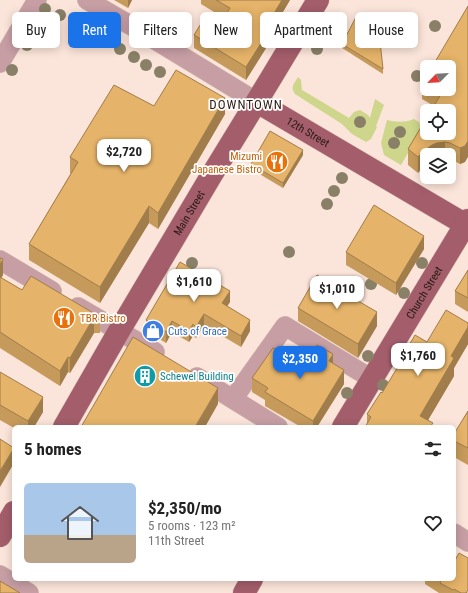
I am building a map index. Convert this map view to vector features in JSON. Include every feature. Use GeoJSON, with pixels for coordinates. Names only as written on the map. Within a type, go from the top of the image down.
{"type":"FeatureCollection","features":[{"type":"Feature","properties":{"kind":"main road","name":"Main Street"},"geometry":{"type":"LineString","coordinates":[[65,425],[211,176],[318,0]]}},
{"type":"Feature","properties":{"kind":"main road","name":"12th Street"},"geometry":{"type":"LineString","coordinates":[[257,102],[467,224]]}},
{"type":"Feature","properties":{"kind":"main road","name":"Church Street"},"geometry":{"type":"LineString","coordinates":[[344,425],[467,224]]}},
{"type":"Feature","properties":{"kind":"main road"},"geometry":{"type":"LineString","coordinates":[[0,536],[12,515]]}},
{"type":"Feature","properties":{"kind":"main road"},"geometry":{"type":"LineString","coordinates":[[244,593],[251,581]]}},
{"type":"Feature","properties":{"kind":"street"},"geometry":{"type":"LineString","coordinates":[[0,63],[37,0]]}},
{"type":"Feature","properties":{"kind":"street","name":"12th Street"},"geometry":{"type":"LineString","coordinates":[[87,0],[257,102]]}},
{"type":"Feature","properties":{"kind":"street"},"geometry":{"type":"LineString","coordinates":[[0,260],[275,425]]}},
{"type":"Feature","properties":{"kind":"street"},"geometry":{"type":"LineString","coordinates":[[233,399],[284,326],[372,379]]}},
{"type":"Feature","properties":{"kind":"street"},"geometry":{"type":"LineString","coordinates":[[456,534],[468,542]]}},
{"type":"Feature","properties":{"kind":"street"},"geometry":{"type":"LineString","coordinates":[[0,575],[29,593]]}},
{"type":"Feature","properties":{"kind":"green space"},"geometry":{"type":"Polygon","coordinates":[[[298,77],[301,80],[302,90],[349,118],[354,112],[360,110],[370,118],[375,99],[384,105],[376,126],[377,127],[371,139],[366,142],[352,134],[342,124],[295,94],[293,87],[298,77]]]}},
{"type":"Feature","properties":{"kind":"green space"},"geometry":{"type":"Polygon","coordinates":[[[414,119],[419,122],[420,132],[401,165],[384,155],[381,143],[387,120],[400,122],[414,119]]]}},
{"type":"Feature","properties":{"kind":"building"},"geometry":{"type":"Polygon","coordinates":[[[216,0],[282,0],[275,12],[260,12],[260,45],[246,67],[215,48],[252,48],[252,12],[228,12],[230,8],[216,0]]]}},
{"type":"Feature","properties":{"kind":"building"},"geometry":{"type":"Polygon","coordinates":[[[468,6],[468,141],[465,146],[460,148],[445,142],[437,143],[428,148],[420,148],[420,154],[418,157],[408,149],[420,129],[420,140],[456,140],[456,104],[435,104],[440,96],[456,96],[456,60],[436,60],[468,6]]]}},
{"type":"Feature","properties":{"kind":"building"},"geometry":{"type":"Polygon","coordinates":[[[355,19],[355,48],[381,48],[383,69],[347,47],[347,34],[355,19]]]}},
{"type":"Feature","properties":{"kind":"building"},"geometry":{"type":"Polygon","coordinates":[[[200,25],[200,39],[194,35],[200,25]]]}},
{"type":"Feature","properties":{"kind":"building"},"geometry":{"type":"Polygon","coordinates":[[[176,70],[225,98],[158,213],[149,206],[100,287],[29,244],[78,162],[70,157],[114,85],[154,106],[176,70]]]}},
{"type":"Feature","properties":{"kind":"building","name":"Mizumi Japanese Bistro"},"geometry":{"type":"Polygon","coordinates":[[[270,131],[303,150],[283,183],[251,164],[270,131]]]}},
{"type":"Feature","properties":{"kind":"building"},"geometry":{"type":"Polygon","coordinates":[[[374,205],[424,236],[396,283],[346,252],[374,205]]]}},
{"type":"Feature","properties":{"kind":"building"},"geometry":{"type":"Polygon","coordinates":[[[0,258],[3,259],[0,265],[0,258]]]}},
{"type":"Feature","properties":{"kind":"building"},"geometry":{"type":"Polygon","coordinates":[[[180,262],[230,291],[222,303],[250,320],[241,336],[204,314],[196,327],[193,324],[189,331],[172,321],[166,332],[146,320],[180,262]]]}},
{"type":"Feature","properties":{"kind":"building"},"geometry":{"type":"Polygon","coordinates":[[[468,270],[468,298],[455,291],[468,270]]]}},
{"type":"Feature","properties":{"kind":"building"},"geometry":{"type":"Polygon","coordinates":[[[317,275],[377,312],[358,344],[298,308],[317,275]]]}},
{"type":"Feature","properties":{"kind":"building"},"geometry":{"type":"Polygon","coordinates":[[[31,276],[100,317],[94,317],[70,358],[68,357],[60,371],[0,332],[0,277],[22,290],[31,276]]]}},
{"type":"Feature","properties":{"kind":"building"},"geometry":{"type":"Polygon","coordinates":[[[446,310],[468,323],[468,327],[451,356],[454,358],[420,416],[433,423],[432,425],[366,425],[371,417],[367,414],[381,392],[382,393],[415,335],[427,342],[446,310]]]}},
{"type":"Feature","properties":{"kind":"building"},"geometry":{"type":"Polygon","coordinates":[[[133,337],[218,388],[196,425],[82,425],[133,337]]]}},
{"type":"Feature","properties":{"kind":"building"},"geometry":{"type":"Polygon","coordinates":[[[317,345],[333,354],[329,361],[344,370],[313,421],[265,392],[268,388],[252,378],[273,348],[304,367],[317,345]]]}},
{"type":"Feature","properties":{"kind":"building"},"geometry":{"type":"Polygon","coordinates":[[[0,372],[43,397],[28,421],[0,405],[0,372]]]}},
{"type":"Feature","properties":{"kind":"building"},"geometry":{"type":"Polygon","coordinates":[[[468,411],[468,448],[456,442],[456,431],[468,411]]]}},
{"type":"Feature","properties":{"kind":"building"},"geometry":{"type":"Polygon","coordinates":[[[0,439],[12,447],[12,451],[0,471],[0,439]]]}},
{"type":"Feature","properties":{"kind":"building"},"geometry":{"type":"Polygon","coordinates":[[[459,553],[468,558],[468,590],[466,593],[453,590],[440,583],[441,581],[456,581],[456,558],[459,553]]]}},
{"type":"Feature","properties":{"kind":"building"},"geometry":{"type":"Polygon","coordinates":[[[0,581],[20,593],[0,593],[0,581]]]}},
{"type":"Feature","properties":{"kind":"place","name":"Mizumi Japanese Bistro"},"geometry":{"type":"Point","coordinates":[277,162]}},
{"type":"Feature","properties":{"kind":"place","name":"TBR Bistro"},"geometry":{"type":"Point","coordinates":[64,318]}},
{"type":"Feature","properties":{"kind":"place","name":"Cuts of Grace"},"geometry":{"type":"Point","coordinates":[153,331]}},
{"type":"Feature","properties":{"kind":"place","name":"Schewel Building"},"geometry":{"type":"Point","coordinates":[145,376]}},
{"type":"Feature","properties":{"kind":"district","name":"DOWNTOWN"},"geometry":{"type":"Point","coordinates":[246,104]}}]}
